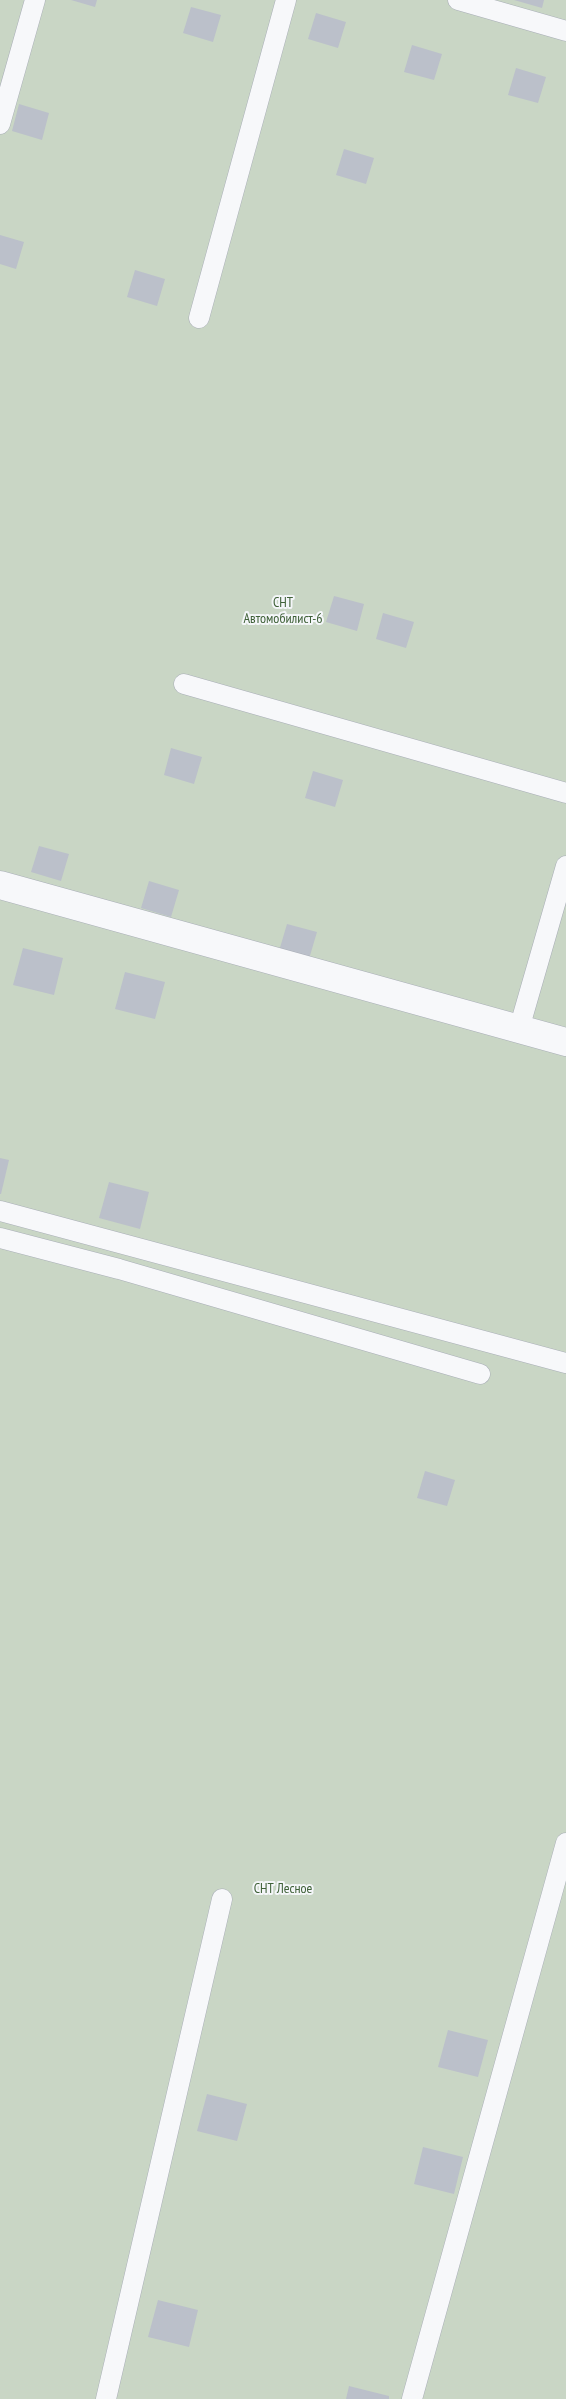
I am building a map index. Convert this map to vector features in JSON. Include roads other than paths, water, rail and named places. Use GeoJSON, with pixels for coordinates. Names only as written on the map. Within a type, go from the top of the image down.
{"type":"FeatureCollection","features":[{"type":"Feature","properties":{"kind":"street"},"geometry":{"type":"LineString","coordinates":[[0,885],[566,1042]]}},
{"type":"Feature","properties":{"kind":"lane"},"geometry":{"type":"LineString","coordinates":[[0,124],[35,0]]}},
{"type":"Feature","properties":{"kind":"lane"},"geometry":{"type":"LineString","coordinates":[[199,318],[286,0]]}},
{"type":"Feature","properties":{"kind":"lane"},"geometry":{"type":"LineString","coordinates":[[458,0],[566,31]]}},
{"type":"Feature","properties":{"kind":"lane"},"geometry":{"type":"LineString","coordinates":[[184,684],[566,793]]}},
{"type":"Feature","properties":{"kind":"lane"},"geometry":{"type":"LineString","coordinates":[[519,1029],[566,866]]}},
{"type":"Feature","properties":{"kind":"lane"},"geometry":{"type":"LineString","coordinates":[[0,1211],[566,1363]]}},
{"type":"Feature","properties":{"kind":"lane"},"geometry":{"type":"LineString","coordinates":[[0,1238],[119,1269],[480,1374]]}},
{"type":"Feature","properties":{"kind":"lane"},"geometry":{"type":"LineString","coordinates":[[412,2399],[566,1843]]}},
{"type":"Feature","properties":{"kind":"lane"},"geometry":{"type":"LineString","coordinates":[[106,2399],[222,1899]]}},
{"type":"Feature","properties":{"kind":"park label","name":"СНТ Автомобилист-6"},"geometry":{"type":"Point","coordinates":[283,612]}},
{"type":"Feature","properties":{"kind":"park label","name":"СНТ Лесное"},"geometry":{"type":"Point","coordinates":[283,1889]}}]}
